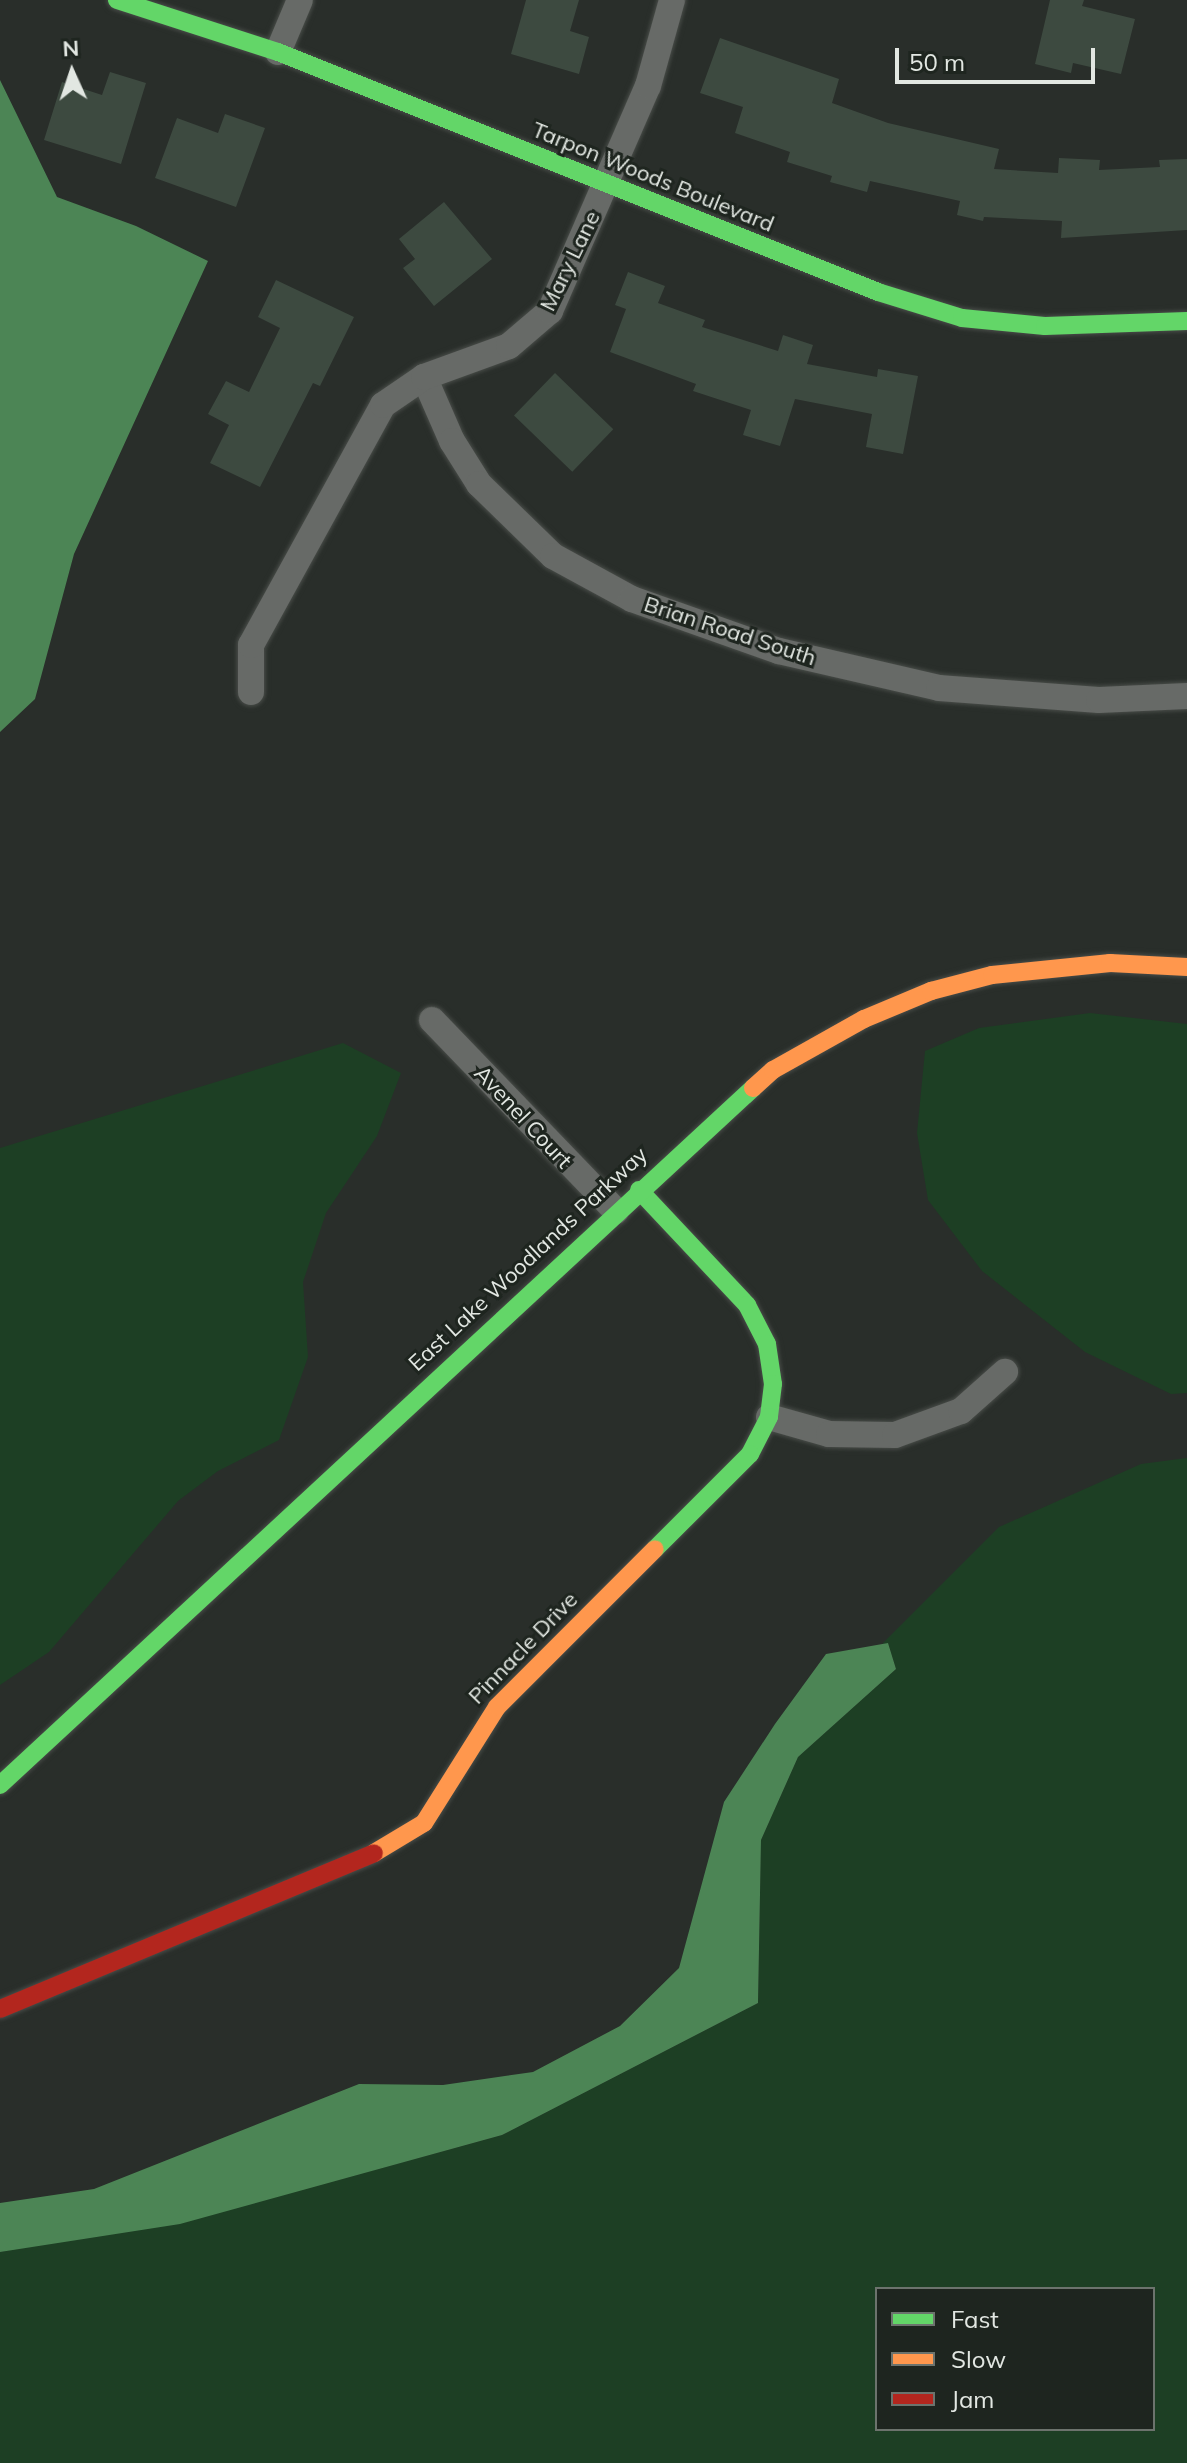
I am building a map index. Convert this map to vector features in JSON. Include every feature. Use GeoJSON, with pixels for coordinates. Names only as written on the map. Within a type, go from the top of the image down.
{"type":"FeatureCollection","features":[{"type":"Feature","properties":{"kind":"street","name":"Tarpon Woods Boulevard"},"geometry":{"type":"LineString","coordinates":[[117,0],[278,52],[606,186],[878,292],[962,318],[1045,326],[1187,321]]}},
{"type":"Feature","properties":{"kind":"street"},"geometry":{"type":"LineString","coordinates":[[278,52],[300,0]]}},
{"type":"Feature","properties":{"kind":"street","name":"Mary Lane"},"geometry":{"type":"LineString","coordinates":[[251,692],[251,645],[383,405],[424,377],[509,346],[550,311],[648,86],[672,0]]}},
{"type":"Feature","properties":{"kind":"street","name":"Brian Road South"},"geometry":{"type":"LineString","coordinates":[[424,377],[452,441],[479,484],[553,556],[632,599],[779,651],[939,688],[1099,700],[1187,696]]}},
{"type":"Feature","properties":{"kind":"street","name":"East Lake Woodlands Parkway"},"geometry":{"type":"LineString","coordinates":[[0,1785],[616,1211],[773,1070],[852,1025],[931,991],[1052,966],[1187,967]]}},
{"type":"Feature","properties":{"kind":"street","name":"Avenel Court"},"geometry":{"type":"LineString","coordinates":[[432,1020],[616,1211]]}},
{"type":"Feature","properties":{"kind":"street","name":"Pinnacle Drive"},"geometry":{"type":"LineString","coordinates":[[0,2009],[337,1873],[394,1845],[424,1823],[497,1707],[750,1454],[769,1417],[773,1384],[767,1344],[747,1305],[639,1190]]}},
{"type":"Feature","properties":{"kind":"street"},"geometry":{"type":"LineString","coordinates":[[769,1417],[829,1434],[895,1435],[961,1411],[1005,1372]]}},
{"type":"Feature","properties":{"kind":"shaded area"},"geometry":{"type":"Polygon","coordinates":[[[0,80],[57,197],[136,226],[208,261],[74,554],[35,699],[0,732],[0,80]]]}},
{"type":"Feature","properties":{"kind":"shaded area"},"geometry":{"type":"Polygon","coordinates":[[[1090,1013],[1187,1024],[1187,1393],[1171,1394],[1085,1352],[982,1271],[928,1200],[917,1133],[925,1051],[979,1028],[1090,1013]]]}},
{"type":"Feature","properties":{"kind":"shaded area"},"geometry":{"type":"Polygon","coordinates":[[[343,1043],[401,1073],[377,1136],[326,1213],[303,1282],[308,1357],[279,1440],[218,1471],[178,1501],[49,1652],[0,1685],[0,1148],[343,1043]]]}},
{"type":"Feature","properties":{"kind":"shaded area"},"geometry":{"type":"Polygon","coordinates":[[[1187,1458],[1187,2463],[0,2463],[0,2252],[338,2180],[502,2135],[758,2003],[761,1840],[798,1757],[896,1669],[888,1643],[882,1644],[999,1527],[1141,1464],[1187,1458]]]}},
{"type":"Feature","properties":{"kind":"shaded area"},"geometry":{"type":"Polygon","coordinates":[[[888,1643],[896,1669],[798,1757],[761,1840],[758,2003],[502,2135],[180,2224],[0,2252],[0,2203],[94,2189],[359,2084],[443,2085],[533,2072],[620,2026],[679,1968],[724,1802],[775,1724],[826,1654],[888,1643]]]}},
{"type":"Feature","properties":{"kind":"building"},"geometry":{"type":"Polygon","coordinates":[[[526,0],[579,0],[570,31],[589,37],[579,74],[511,54],[526,0]]]}},
{"type":"Feature","properties":{"kind":"building"},"geometry":{"type":"Polygon","coordinates":[[[1050,0],[1084,0],[1082,6],[1135,19],[1121,74],[1073,63],[1071,73],[1035,64],[1050,0]]]}},
{"type":"Feature","properties":{"kind":"building"},"geometry":{"type":"Polygon","coordinates":[[[720,38],[839,79],[832,103],[888,123],[999,149],[994,169],[1058,173],[1059,158],[1100,160],[1099,170],[1160,167],[1159,160],[1187,159],[1187,230],[1061,238],[1062,221],[984,217],[983,221],[957,215],[960,201],[870,181],[867,192],[830,182],[832,176],[787,162],[790,152],[735,133],[743,107],[700,93],[720,38]]]}},
{"type":"Feature","properties":{"kind":"building"},"geometry":{"type":"Polygon","coordinates":[[[110,72],[146,83],[121,164],[44,140],[62,82],[102,95],[110,72]]]}},
{"type":"Feature","properties":{"kind":"building"},"geometry":{"type":"Polygon","coordinates":[[[225,114],[265,128],[236,207],[155,178],[177,118],[218,133],[225,114]]]}},
{"type":"Feature","properties":{"kind":"building"},"geometry":{"type":"Polygon","coordinates":[[[444,202],[492,259],[434,306],[403,268],[415,259],[399,239],[444,202]]]}},
{"type":"Feature","properties":{"kind":"building"},"geometry":{"type":"Polygon","coordinates":[[[628,272],[665,286],[658,303],[705,320],[702,327],[778,351],[783,335],[813,345],[807,364],[877,377],[878,369],[918,376],[903,454],[866,447],[872,414],[795,399],[780,446],[743,435],[751,410],[693,391],[696,384],[610,352],[626,309],[615,305],[628,272]]]}},
{"type":"Feature","properties":{"kind":"building"},"geometry":{"type":"Polygon","coordinates":[[[276,280],[354,317],[320,386],[313,383],[260,487],[210,463],[229,425],[208,414],[226,381],[249,392],[280,328],[258,317],[276,280]]]}},
{"type":"Feature","properties":{"kind":"building"},"geometry":{"type":"Polygon","coordinates":[[[555,373],[613,429],[572,472],[514,415],[555,373]]]}},
{"type":"Feature","properties":{"kind":"traffic: fast"},"geometry":{"type":"LineString","coordinates":[[117,0],[278,52],[878,292],[962,318],[1045,326],[1187,321]]}},
{"type":"Feature","properties":{"kind":"traffic: fast"},"geometry":{"type":"LineString","coordinates":[[0,1785],[753,1088]]}},
{"type":"Feature","properties":{"kind":"traffic: fast"},"geometry":{"type":"LineString","coordinates":[[639,1190],[747,1305],[767,1344],[773,1384],[769,1417],[750,1454],[655,1549]]}},
{"type":"Feature","properties":{"kind":"traffic: slow"},"geometry":{"type":"LineString","coordinates":[[753,1088],[773,1070],[864,1019],[931,991],[992,975],[1110,963],[1187,967]]}},
{"type":"Feature","properties":{"kind":"traffic: slow"},"geometry":{"type":"LineString","coordinates":[[374,1853],[424,1823],[497,1707],[655,1549]]}},
{"type":"Feature","properties":{"kind":"traffic: jam"},"geometry":{"type":"LineString","coordinates":[[0,2009],[374,1853]]}}]}
